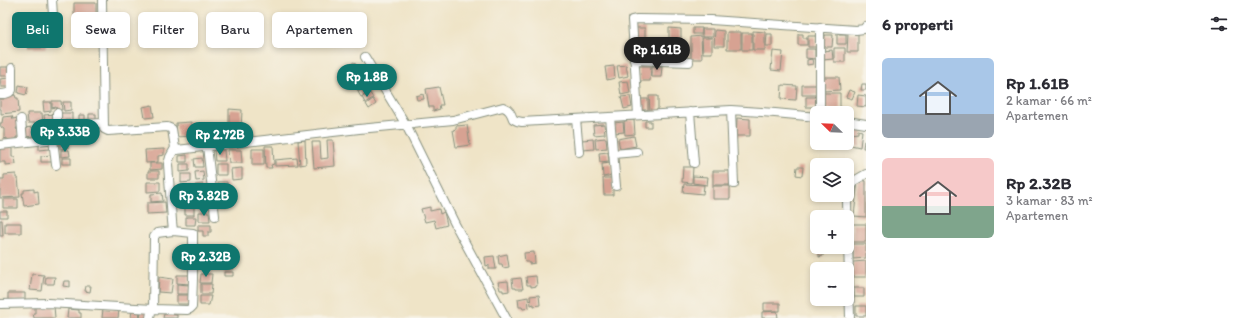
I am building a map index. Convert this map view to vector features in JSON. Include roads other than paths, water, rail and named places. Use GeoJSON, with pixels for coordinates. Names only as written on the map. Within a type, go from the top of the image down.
{"type":"FeatureCollection","features":[{"type":"Feature","properties":{"kind":"street"},"geometry":{"type":"LineString","coordinates":[[52,0],[53,12]]}},
{"type":"Feature","properties":{"kind":"street"},"geometry":{"type":"LineString","coordinates":[[102,0],[104,129],[108,131],[167,127],[172,129],[175,148],[168,164],[173,231]]}},
{"type":"Feature","properties":{"kind":"street"},"geometry":{"type":"LineString","coordinates":[[638,115],[632,20],[711,20],[856,30],[864,29],[866,26]]}},
{"type":"Feature","properties":{"kind":"street"},"geometry":{"type":"LineString","coordinates":[[820,27],[820,106]]}},
{"type":"Feature","properties":{"kind":"street"},"geometry":{"type":"LineString","coordinates":[[365,57],[406,125],[456,226],[506,318]]}},
{"type":"Feature","properties":{"kind":"street"},"geometry":{"type":"LineString","coordinates":[[634,60],[689,62]]}},
{"type":"Feature","properties":{"kind":"street"},"geometry":{"type":"LineString","coordinates":[[0,94],[6,94],[12,90],[12,68]]}},
{"type":"Feature","properties":{"kind":"street"},"geometry":{"type":"LineString","coordinates":[[175,148],[177,150],[359,129],[453,120],[503,107],[512,114],[513,119],[517,122],[731,110],[810,116]]}},
{"type":"Feature","properties":{"kind":"street"},"geometry":{"type":"LineString","coordinates":[[731,110],[734,184]]}},
{"type":"Feature","properties":{"kind":"street"},"geometry":{"type":"LineString","coordinates":[[690,112],[694,163]]}},
{"type":"Feature","properties":{"kind":"street"},"geometry":{"type":"LineString","coordinates":[[0,144],[56,139],[58,125],[57,113]]}},
{"type":"Feature","properties":{"kind":"street"},"geometry":{"type":"LineString","coordinates":[[610,117],[616,186]]}},
{"type":"Feature","properties":{"kind":"street"},"geometry":{"type":"LineString","coordinates":[[21,119],[23,142]]}},
{"type":"Feature","properties":{"kind":"street"},"geometry":{"type":"LineString","coordinates":[[576,119],[579,152]]}},
{"type":"Feature","properties":{"kind":"street"},"geometry":{"type":"LineString","coordinates":[[854,122],[866,124]]}},
{"type":"Feature","properties":{"kind":"street"},"geometry":{"type":"LineString","coordinates":[[58,125],[104,123]]}},
{"type":"Feature","properties":{"kind":"street"},"geometry":{"type":"LineString","coordinates":[[53,139],[56,165]]}},
{"type":"Feature","properties":{"kind":"street"},"geometry":{"type":"LineString","coordinates":[[207,146],[215,216]]}},
{"type":"Feature","properties":{"kind":"street"},"geometry":{"type":"LineString","coordinates":[[613,154],[637,152]]}},
{"type":"Feature","properties":{"kind":"street"},"geometry":{"type":"LineString","coordinates":[[850,318],[847,201],[854,181],[866,174]]}},
{"type":"Feature","properties":{"kind":"street"},"geometry":{"type":"LineString","coordinates":[[0,304],[48,303],[153,309],[190,309],[192,307],[193,233],[173,231],[157,233],[154,237],[153,309],[150,318]]}}]}
